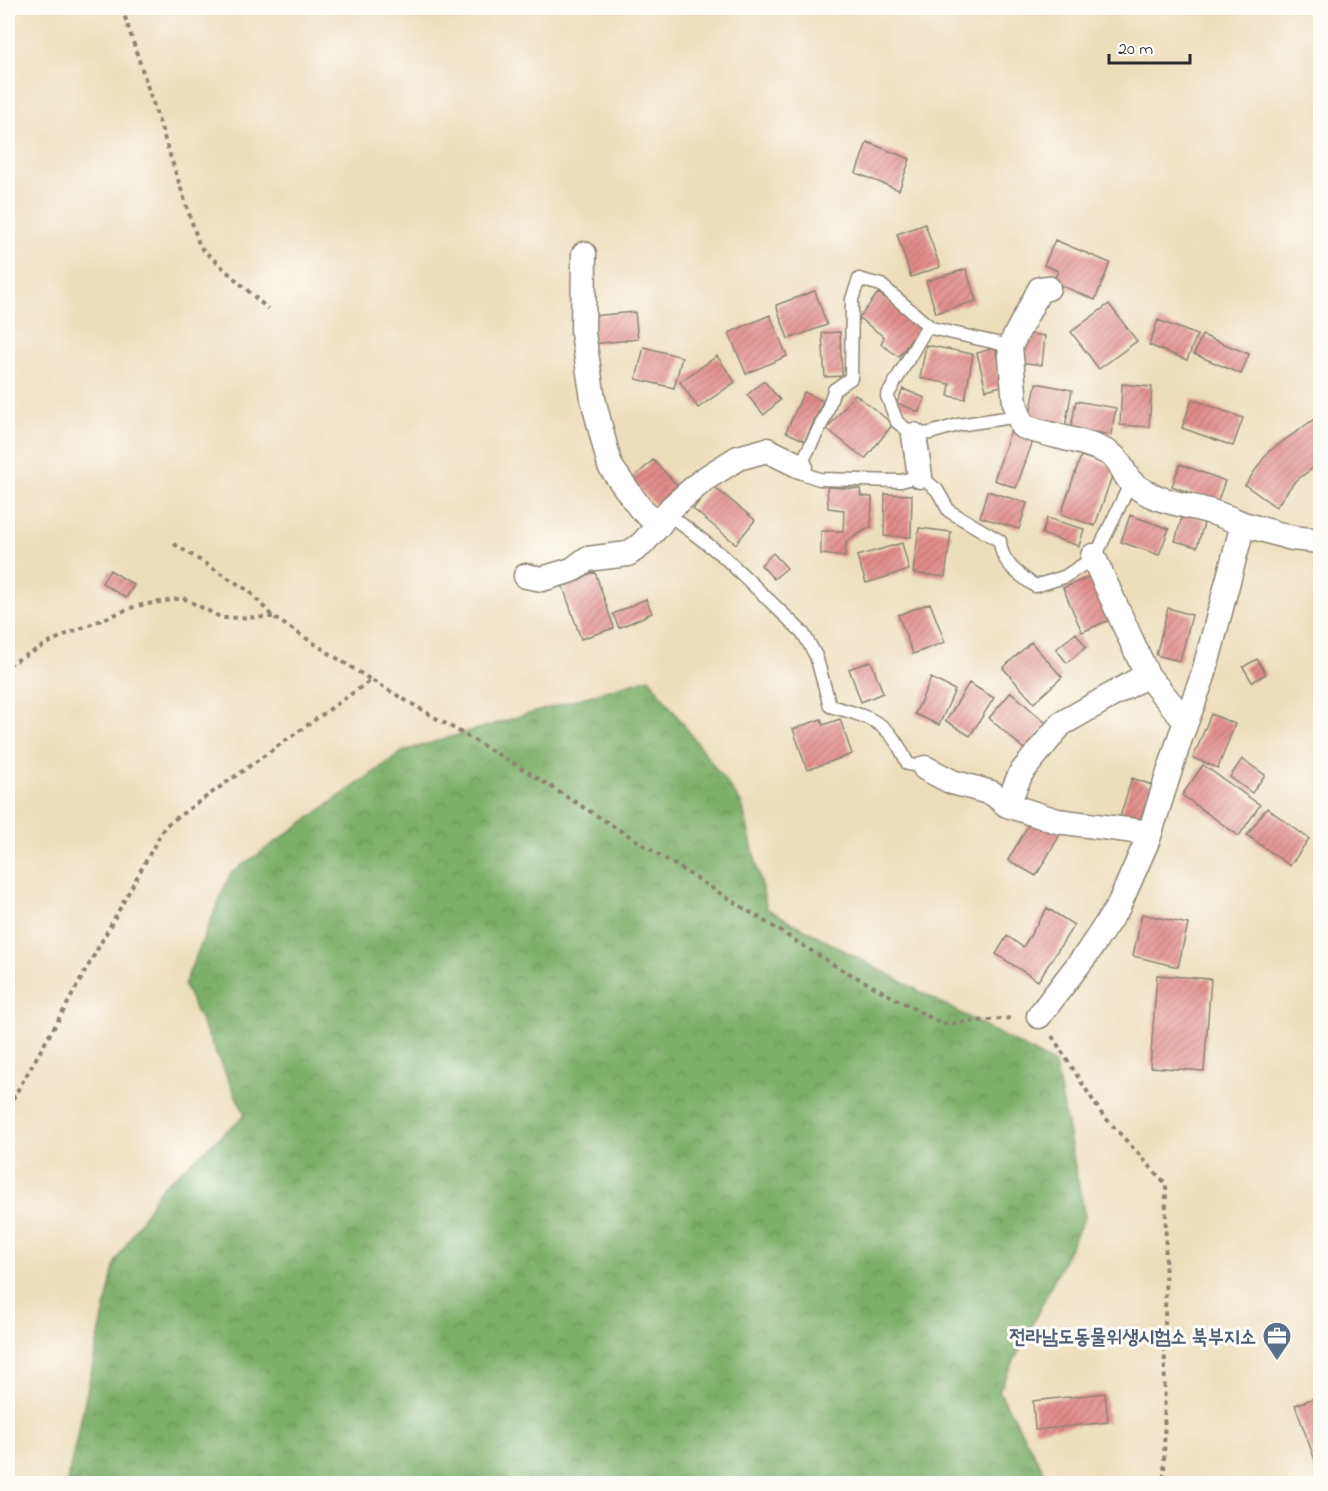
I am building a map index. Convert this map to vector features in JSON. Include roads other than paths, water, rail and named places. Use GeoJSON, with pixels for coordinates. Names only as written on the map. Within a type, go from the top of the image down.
{"type":"FeatureCollection","features":[{"type":"Feature","properties":{"kind":"street"},"geometry":{"type":"LineString","coordinates":[[584,254],[583,333],[593,399],[610,466],[640,508],[663,519]]}},
{"type":"Feature","properties":{"kind":"street"},"geometry":{"type":"LineString","coordinates":[[1047,288],[1040,289],[1010,346],[1015,403],[1022,426],[1092,446],[1114,456],[1131,482],[1144,491],[1175,503],[1209,511],[1243,524],[1292,538],[1320,541]]}},
{"type":"Feature","properties":{"kind":"street"},"geometry":{"type":"LineString","coordinates":[[914,435],[920,476]]}},
{"type":"Feature","properties":{"kind":"street"},"geometry":{"type":"LineString","coordinates":[[526,576],[542,579],[572,570],[587,559],[628,554],[642,544],[671,508],[703,480],[738,458],[767,450],[800,466]]}},
{"type":"Feature","properties":{"kind":"street"},"geometry":{"type":"LineString","coordinates":[[1039,1016],[1088,952],[1118,907],[1150,833],[1203,676],[1243,524]]}},
{"type":"Feature","properties":{"kind":"street"},"geometry":{"type":"LineString","coordinates":[[1292,538],[1320,531]]}},
{"type":"Feature","properties":{"kind":"street"},"geometry":{"type":"LineString","coordinates":[[1292,538],[1320,558]]}},
{"type":"Feature","properties":{"kind":"street"},"geometry":{"type":"LineString","coordinates":[[1093,556],[1147,675],[1186,722]]}},
{"type":"Feature","properties":{"kind":"street"},"geometry":{"type":"LineString","coordinates":[[1006,804],[1021,773],[1061,724],[1147,675]]}},
{"type":"Feature","properties":{"kind":"street"},"geometry":{"type":"LineString","coordinates":[[925,768],[952,782],[992,793],[1006,804],[1057,821],[1150,833]]}},
{"type":"Feature","properties":{"kind":"lane"},"geometry":{"type":"LineString","coordinates":[[1010,346],[931,328],[881,285],[859,279],[852,298],[851,378],[834,390],[826,415],[800,466],[802,472],[819,479],[901,480],[920,476],[937,490],[949,511],[1000,542],[1001,554],[1018,574],[1035,586],[1064,577],[1084,564],[1098,551],[1131,482]]}},
{"type":"Feature","properties":{"kind":"lane"},"geometry":{"type":"LineString","coordinates":[[928,325],[887,396],[897,422],[914,435],[930,434],[958,425],[1019,416]]}},
{"type":"Feature","properties":{"kind":"lane"},"geometry":{"type":"LineString","coordinates":[[663,519],[723,556],[802,633],[816,656],[830,706],[861,716],[884,727],[898,745],[908,764],[925,768]]}},
{"type":"Feature","properties":{"kind":"place","name":"전라남도동물위생시험소 북부지소"},"geometry":{"type":"Point","coordinates":[1277,1362]}}]}
